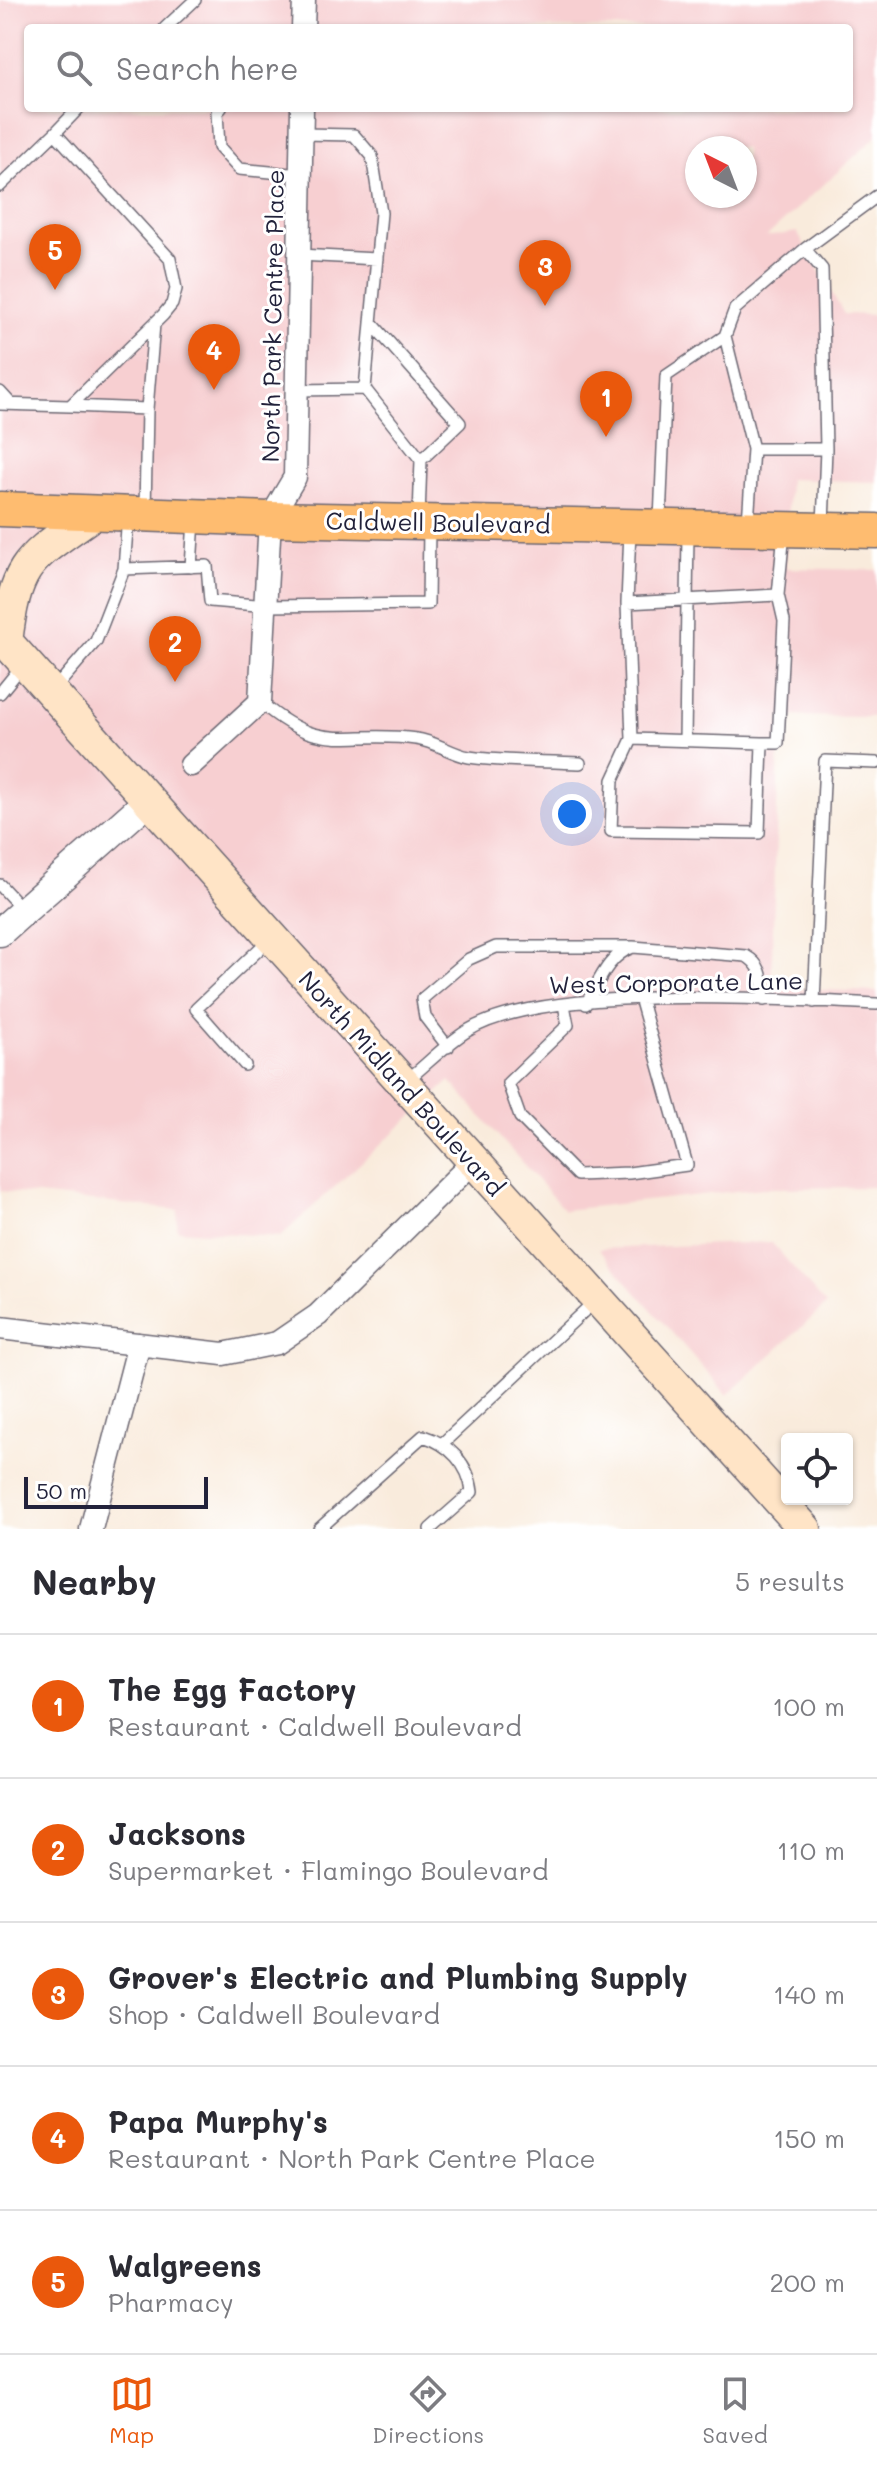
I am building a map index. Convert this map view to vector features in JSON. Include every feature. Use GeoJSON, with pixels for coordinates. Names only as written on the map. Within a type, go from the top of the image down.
{"type":"FeatureCollection","features":[{"type":"Feature","properties":{"kind":"main road","name":"Caldwell Boulevard"},"geometry":{"type":"LineString","coordinates":[[0,509],[270,519],[877,531]]}},
{"type":"Feature","properties":{"kind":"main road"},"geometry":{"type":"LineString","coordinates":[[10,647],[18,578],[42,551],[94,513]]}},
{"type":"Feature","properties":{"kind":"main road","name":"North Midland Boulevard"},"geometry":{"type":"LineString","coordinates":[[10,647],[805,1529]]}},
{"type":"Feature","properties":{"kind":"street"},"geometry":{"type":"LineString","coordinates":[[303,24],[304,0]]}},
{"type":"Feature","properties":{"kind":"street","name":"North Park Centre Place"},"geometry":{"type":"LineString","coordinates":[[270,519],[295,477],[302,112]]}},
{"type":"Feature","properties":{"kind":"street"},"geometry":{"type":"LineString","coordinates":[[191,765],[260,702],[270,519]]}},
{"type":"Feature","properties":{"kind":"street"},"geometry":{"type":"LineString","coordinates":[[0,932],[149,800]]}},
{"type":"Feature","properties":{"kind":"street"},"geometry":{"type":"LineString","coordinates":[[0,1328],[223,1354],[277,1343],[318,1315],[473,1162]]}},
{"type":"Feature","properties":{"kind":"street"},"geometry":{"type":"LineString","coordinates":[[91,1529],[139,1344]]}},
{"type":"Feature","properties":{"kind":"lane"},"geometry":{"type":"LineString","coordinates":[[169,24],[195,0]]}},
{"type":"Feature","properties":{"kind":"lane"},"geometry":{"type":"LineString","coordinates":[[0,186],[75,112]]}},
{"type":"Feature","properties":{"kind":"lane"},"geometry":{"type":"LineString","coordinates":[[217,112],[219,147],[239,169],[301,175]]}},
{"type":"Feature","properties":{"kind":"lane"},"geometry":{"type":"LineString","coordinates":[[55,133],[170,259],[176,289],[172,304],[154,324],[70,406]]}},
{"type":"Feature","properties":{"kind":"lane"},"geometry":{"type":"LineString","coordinates":[[124,569],[207,566],[210,601],[267,606],[428,604],[421,460],[365,389],[381,213],[372,156],[354,135],[302,134]]}},
{"type":"Feature","properties":{"kind":"lane"},"geometry":{"type":"LineString","coordinates":[[748,528],[753,449],[725,336],[735,309],[805,249],[877,196]]}},
{"type":"Feature","properties":{"kind":"lane"},"geometry":{"type":"LineString","coordinates":[[805,249],[822,269],[826,449],[822,530]]}},
{"type":"Feature","properties":{"kind":"lane"},"geometry":{"type":"LineString","coordinates":[[299,255],[377,259]]}},
{"type":"Feature","properties":{"kind":"lane"},"geometry":{"type":"LineString","coordinates":[[371,322],[460,423],[421,460]]}},
{"type":"Feature","properties":{"kind":"lane"},"geometry":{"type":"LineString","coordinates":[[52,692],[96,641],[124,569],[136,514],[154,324]]}},
{"type":"Feature","properties":{"kind":"lane"},"geometry":{"type":"LineString","coordinates":[[725,336],[666,376],[659,526],[627,603],[632,739],[613,780],[611,831],[759,833],[762,743]]}},
{"type":"Feature","properties":{"kind":"lane"},"geometry":{"type":"LineString","coordinates":[[297,390],[365,389]]}},
{"type":"Feature","properties":{"kind":"lane"},"geometry":{"type":"LineString","coordinates":[[0,392],[5,404],[147,409]]}},
{"type":"Feature","properties":{"kind":"lane"},"geometry":{"type":"LineString","coordinates":[[753,449],[826,449]]}},
{"type":"Feature","properties":{"kind":"lane"},"geometry":{"type":"LineString","coordinates":[[191,567],[194,516]]}},
{"type":"Feature","properties":{"kind":"lane"},"geometry":{"type":"LineString","coordinates":[[659,526],[686,599],[685,740]]}},
{"type":"Feature","properties":{"kind":"lane"},"geometry":{"type":"LineString","coordinates":[[632,739],[778,743],[784,621],[778,595],[785,529]]}},
{"type":"Feature","properties":{"kind":"lane"},"geometry":{"type":"LineString","coordinates":[[627,603],[778,595]]}},
{"type":"Feature","properties":{"kind":"lane"},"geometry":{"type":"LineString","coordinates":[[0,693],[10,647]]}},
{"type":"Feature","properties":{"kind":"lane"},"geometry":{"type":"LineString","coordinates":[[260,702],[285,724],[319,738],[411,738],[429,741],[465,756],[580,763]]}},
{"type":"Feature","properties":{"kind":"lane"},"geometry":{"type":"LineString","coordinates":[[814,1002],[825,761],[877,763]]}},
{"type":"Feature","properties":{"kind":"lane"},"geometry":{"type":"LineString","coordinates":[[0,885],[24,911]]}},
{"type":"Feature","properties":{"kind":"lane"},"geometry":{"type":"LineString","coordinates":[[245,1065],[196,1009],[272,937]]}},
{"type":"Feature","properties":{"kind":"lane"},"geometry":{"type":"LineString","coordinates":[[448,1047],[425,1017],[422,999],[469,959],[496,947],[633,947],[746,956],[756,961],[762,973],[764,1000]]}},
{"type":"Feature","properties":{"kind":"lane"},"geometry":{"type":"LineString","coordinates":[[586,1004],[612,959],[621,951],[633,947]]}},
{"type":"Feature","properties":{"kind":"lane","name":"West Corporate Lane"},"geometry":{"type":"LineString","coordinates":[[403,1084],[468,1030],[527,1007],[641,1001],[764,1000],[877,1004]]}},
{"type":"Feature","properties":{"kind":"lane"},"geometry":{"type":"LineString","coordinates":[[564,1005],[568,1025],[508,1083],[520,1117],[577,1175],[629,1173],[687,1165],[641,1001]]}},
{"type":"Feature","properties":{"kind":"lane"},"geometry":{"type":"LineString","coordinates":[[444,1442],[596,1299]]}},
{"type":"Feature","properties":{"kind":"lane"},"geometry":{"type":"LineString","coordinates":[[319,1529],[423,1436],[444,1442],[470,1475],[472,1492],[430,1529]]}},
{"type":"Feature","properties":{"kind":"shaded area"},"geometry":{"type":"Polygon","coordinates":[[[0,0],[877,0],[877,136],[766,237],[797,232],[844,314],[877,315],[877,482],[789,479],[786,568],[877,570],[877,717],[780,716],[771,988],[877,992],[877,1187],[763,1188],[564,1210],[450,1081],[280,1237],[177,1230],[178,1210],[0,1191],[0,0]]]}},
{"type":"Feature","properties":{"kind":"shaded area"},"geometry":{"type":"Polygon","coordinates":[[[771,1242],[826,1305],[727,1395],[598,1249],[771,1242]]]}},
{"type":"Feature","properties":{"kind":"place","name":"Walgreens"},"geometry":{"type":"Point","coordinates":[55,290]}},
{"type":"Feature","properties":{"kind":"place","name":"Grover's Electric and Plumbing Supply"},"geometry":{"type":"Point","coordinates":[545,306]}},
{"type":"Feature","properties":{"kind":"place","name":"Papa Murphy's"},"geometry":{"type":"Point","coordinates":[214,390]}},
{"type":"Feature","properties":{"kind":"place","name":"The Egg Factory"},"geometry":{"type":"Point","coordinates":[606,437]}},
{"type":"Feature","properties":{"kind":"place","name":"Jacksons"},"geometry":{"type":"Point","coordinates":[175,682]}}]}
